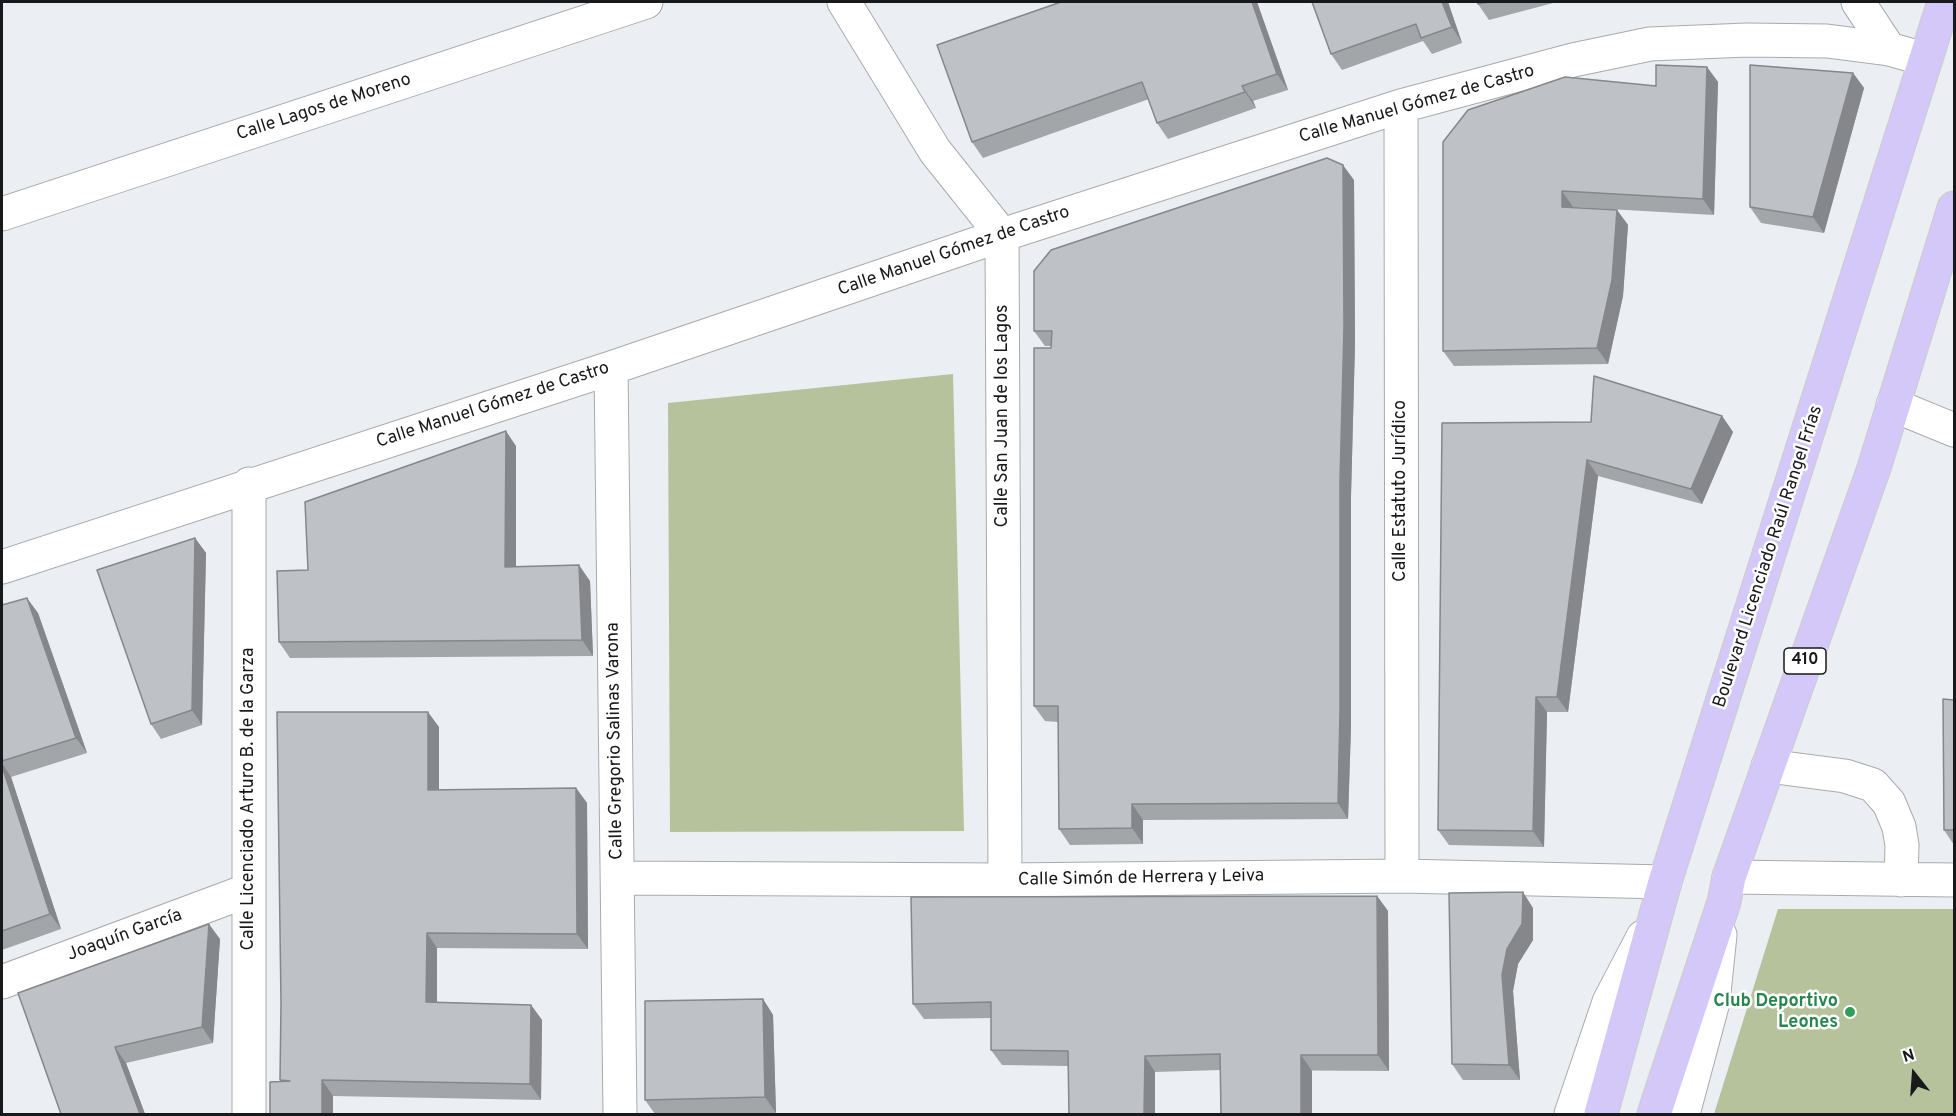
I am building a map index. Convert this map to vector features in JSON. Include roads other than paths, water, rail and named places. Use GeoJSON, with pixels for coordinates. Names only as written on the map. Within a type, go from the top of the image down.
{"type":"FeatureCollection","features":[{"type":"Feature","properties":{"kind":"main road","name":"Boulevard Licenciado Raúl Rangel Frías"},"geometry":{"type":"LineString","coordinates":[[1601,1114],[1655,914],[1924,59],[1944,2]]}},
{"type":"Feature","properties":{"kind":"main road","name":"410"},"geometry":{"type":"LineString","coordinates":[[1654,1114],[1768,766],[1874,468],[1954,208]]}},
{"type":"Feature","properties":{"kind":"street","name":"Calle Lagos de Moreno"},"geometry":{"type":"LineString","coordinates":[[2,214],[646,2]]}},
{"type":"Feature","properties":{"kind":"street"},"geometry":{"type":"LineString","coordinates":[[844,2],[935,151],[1002,235]]}},
{"type":"Feature","properties":{"kind":"street"},"geometry":{"type":"LineString","coordinates":[[1858,2],[1889,49]]}},
{"type":"Feature","properties":{"kind":"street","name":"Calle Manuel Gómez de Castro"},"geometry":{"type":"LineString","coordinates":[[2,567],[249,484],[611,368],[1002,235],[1401,106],[1573,60],[1650,44],[1827,41],[1889,49],[1924,59]]}},
{"type":"Feature","properties":{"kind":"street","name":"Calle Estatuto Jurídico"},"geometry":{"type":"LineString","coordinates":[[1401,106],[1402,876]]}},
{"type":"Feature","properties":{"kind":"street","name":"Calle San Juan de los Lagos"},"geometry":{"type":"LineString","coordinates":[[1002,235],[1005,880]]}},
{"type":"Feature","properties":{"kind":"street","name":"Calle Gregorio Salinas Varona"},"geometry":{"type":"LineString","coordinates":[[611,368],[620,1114]]}},
{"type":"Feature","properties":{"kind":"street"},"geometry":{"type":"LineString","coordinates":[[1893,405],[1954,430]]}},
{"type":"Feature","properties":{"kind":"street","name":"Calle Licenciado Arturo B. de la Garza"},"geometry":{"type":"LineString","coordinates":[[249,484],[249,1114]]}},
{"type":"Feature","properties":{"kind":"street"},"geometry":{"type":"LineString","coordinates":[[1768,766],[1845,776],[1873,785],[1889,803],[1899,827],[1902,845],[1901,880]]}},
{"type":"Feature","properties":{"kind":"street","name":"Calle Simón de Herrera y Leiva"},"geometry":{"type":"LineString","coordinates":[[618,878],[1005,880],[1402,876],[1665,882]]}},
{"type":"Feature","properties":{"kind":"street"},"geometry":{"type":"LineString","coordinates":[[1683,1114],[1713,1002],[1727,890],[1901,880],[1954,880]]}},
{"type":"Feature","properties":{"kind":"street","name":"Joaquín García"},"geometry":{"type":"LineString","coordinates":[[2,982],[249,890]]}},
{"type":"Feature","properties":{"kind":"street"},"geometry":{"type":"LineString","coordinates":[[1571,1114],[1609,1002],[1655,914]]}},
{"type":"Feature","properties":{"kind":"place","name":"Club Deportivo Leones"},"geometry":{"type":"Point","coordinates":[1850,1012]}}]}
